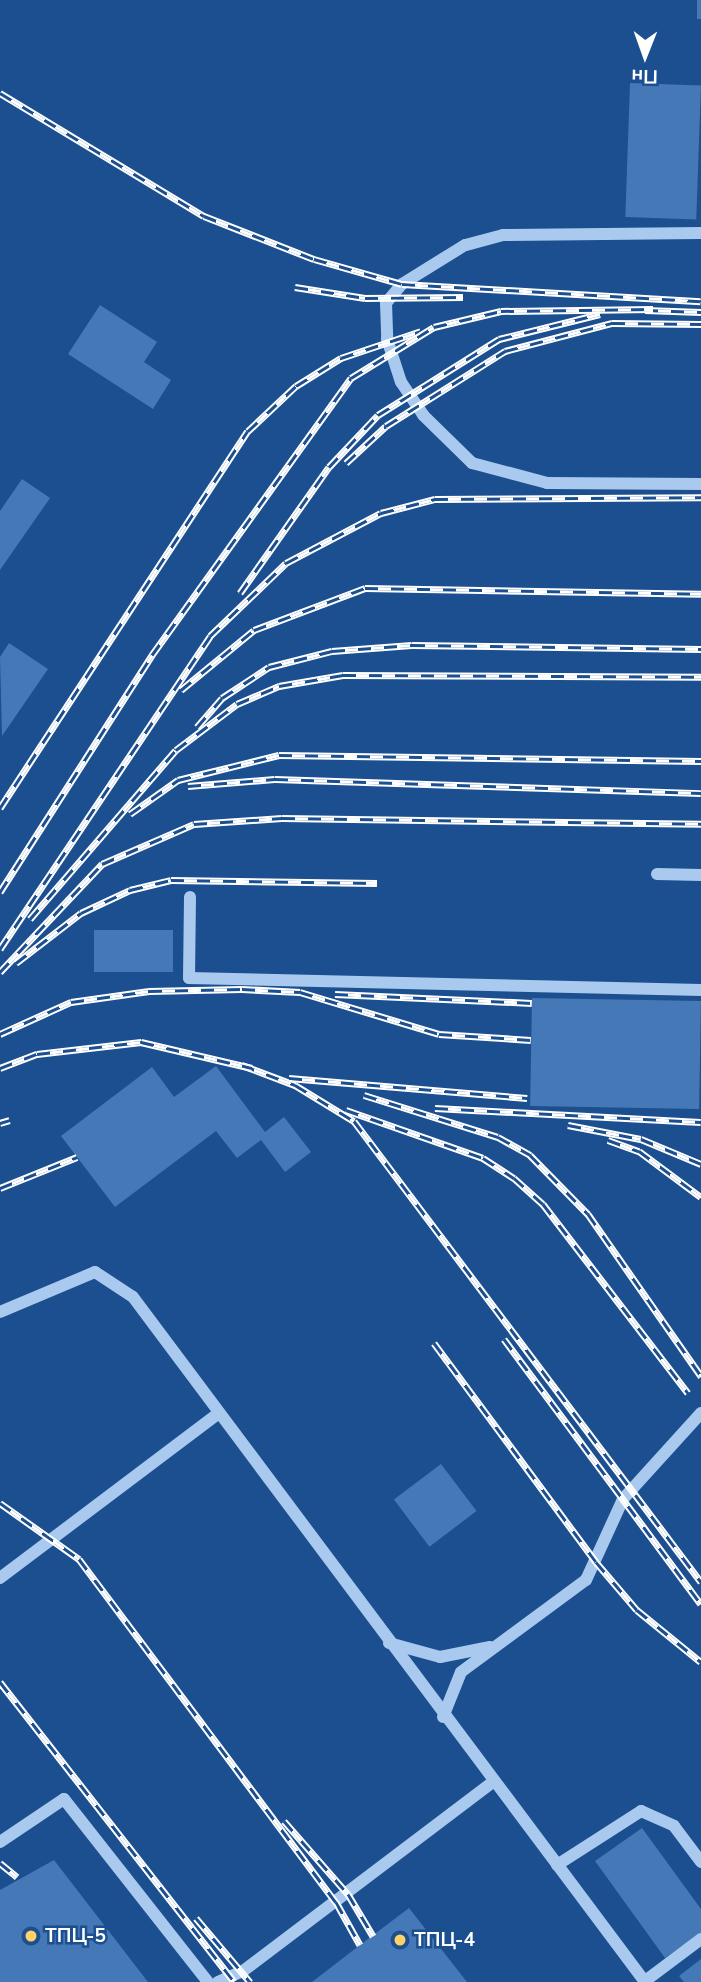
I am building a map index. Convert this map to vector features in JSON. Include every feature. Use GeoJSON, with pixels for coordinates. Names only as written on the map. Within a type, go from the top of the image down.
{"type":"FeatureCollection","features":[{"type":"Feature","properties":{"kind":"lane"},"geometry":{"type":"LineString","coordinates":[[701,233],[503,234],[465,245],[402,284],[386,303],[387,339],[401,382],[423,415],[472,463],[547,483],[701,484]]}},
{"type":"Feature","properties":{"kind":"lane"},"geometry":{"type":"LineString","coordinates":[[657,874],[701,874]]}},
{"type":"Feature","properties":{"kind":"lane"},"geometry":{"type":"LineString","coordinates":[[190,897],[189,978],[701,990]]}},
{"type":"Feature","properties":{"kind":"lane"},"geometry":{"type":"LineString","coordinates":[[0,1312],[80,1276],[110,1277],[133,1297],[216,1415],[645,1982],[701,1939]]}},
{"type":"Feature","properties":{"kind":"lane"},"geometry":{"type":"LineString","coordinates":[[443,1717],[461,1672],[586,1580],[623,1500],[701,1413]]}},
{"type":"Feature","properties":{"kind":"lane"},"geometry":{"type":"LineString","coordinates":[[0,1578],[216,1415]]}},
{"type":"Feature","properties":{"kind":"lane"},"geometry":{"type":"LineString","coordinates":[[388,1643],[440,1657],[494,1646]]}},
{"type":"Feature","properties":{"kind":"lane"},"geometry":{"type":"LineString","coordinates":[[218,1982],[243,1971],[492,1783]]}},
{"type":"Feature","properties":{"kind":"lane"},"geometry":{"type":"LineString","coordinates":[[0,1842],[64,1799],[208,1982]]}},
{"type":"Feature","properties":{"kind":"lane"},"geometry":{"type":"LineString","coordinates":[[557,1865],[641,1811],[674,1826],[701,1861]]}},
{"type":"Feature","properties":{"kind":"building"},"geometry":{"type":"Polygon","coordinates":[[[697,0],[701,0],[701,19],[697,19],[697,0]]]}},
{"type":"Feature","properties":{"kind":"building"},"geometry":{"type":"Polygon","coordinates":[[[630,83],[701,85],[696,219],[625,217],[630,83]]]}},
{"type":"Feature","properties":{"kind":"building"},"geometry":{"type":"Polygon","coordinates":[[[100,305],[157,342],[144,362],[171,380],[153,409],[68,354],[100,305]]]}},
{"type":"Feature","properties":{"kind":"building"},"geometry":{"type":"Polygon","coordinates":[[[22,479],[50,498],[0,570],[0,511],[22,479]]]}},
{"type":"Feature","properties":{"kind":"building"},"geometry":{"type":"Polygon","coordinates":[[[9,643],[48,669],[2,736],[0,657],[9,643]]]}},
{"type":"Feature","properties":{"kind":"building"},"geometry":{"type":"Polygon","coordinates":[[[94,930],[173,930],[173,972],[94,972],[94,930]]]}},
{"type":"Feature","properties":{"kind":"building"},"geometry":{"type":"Polygon","coordinates":[[[532,998],[701,1001],[699,1109],[530,1106],[532,998]]]}},
{"type":"Feature","properties":{"kind":"building"},"geometry":{"type":"Polygon","coordinates":[[[216,1066],[265,1132],[284,1117],[311,1152],[285,1172],[261,1140],[237,1158],[216,1131],[115,1207],[61,1136],[152,1067],[174,1097],[216,1066]]]}},
{"type":"Feature","properties":{"kind":"building"},"geometry":{"type":"Polygon","coordinates":[[[441,1464],[477,1511],[429,1547],[394,1500],[441,1464]]]}},
{"type":"Feature","properties":{"kind":"building"},"geometry":{"type":"Polygon","coordinates":[[[642,1828],[701,1909],[701,1933],[665,1958],[595,1861],[642,1828]]]}},
{"type":"Feature","properties":{"kind":"building"},"geometry":{"type":"Polygon","coordinates":[[[54,1860],[148,1982],[0,1982],[0,1890],[54,1860]]]}},
{"type":"Feature","properties":{"kind":"building","name":"ТПЦ-4"},"geometry":{"type":"Polygon","coordinates":[[[409,1908],[467,1982],[312,1982],[360,1945],[409,1908]]]}},
{"type":"Feature","properties":{"kind":"building"},"geometry":{"type":"Polygon","coordinates":[[[701,1959],[701,1982],[684,1982],[679,1976],[701,1959]]]}},
{"type":"Feature","properties":{"kind":"railway"},"geometry":{"type":"LineString","coordinates":[[0,93],[204,216],[314,259],[402,284],[701,301]]}},
{"type":"Feature","properties":{"kind":"railway"},"geometry":{"type":"LineString","coordinates":[[295,287],[365,298],[463,297]]}},
{"type":"Feature","properties":{"kind":"railway"},"geometry":{"type":"LineString","coordinates":[[0,892],[152,655],[351,378],[434,327],[501,311],[653,309]]}},
{"type":"Feature","properties":{"kind":"railway"},"geometry":{"type":"LineString","coordinates":[[645,310],[701,312]]}},
{"type":"Feature","properties":{"kind":"railway"},"geometry":{"type":"LineString","coordinates":[[240,593],[329,467],[378,415],[499,339],[600,314]]}},
{"type":"Feature","properties":{"kind":"railway"},"geometry":{"type":"LineString","coordinates":[[346,463],[386,426],[505,351],[612,323],[701,324]]}},
{"type":"Feature","properties":{"kind":"railway"},"geometry":{"type":"LineString","coordinates":[[0,808],[248,431],[296,386],[341,358],[421,331]]}},
{"type":"Feature","properties":{"kind":"railway"},"geometry":{"type":"LineString","coordinates":[[0,949],[210,636],[286,563],[381,513],[435,499],[701,497]]}},
{"type":"Feature","properties":{"kind":"railway"},"geometry":{"type":"LineString","coordinates":[[181,690],[254,630],[365,588],[701,594]]}},
{"type":"Feature","properties":{"kind":"railway"},"geometry":{"type":"LineString","coordinates":[[197,727],[222,698],[269,667],[332,651],[412,645],[701,649]]}},
{"type":"Feature","properties":{"kind":"railway"},"geometry":{"type":"LineString","coordinates":[[30,919],[176,750],[237,704],[279,686],[343,675],[701,677]]}},
{"type":"Feature","properties":{"kind":"railway"},"geometry":{"type":"LineString","coordinates":[[130,814],[178,780],[279,755],[701,761]]}},
{"type":"Feature","properties":{"kind":"railway"},"geometry":{"type":"LineString","coordinates":[[188,786],[275,779],[701,793]]}},
{"type":"Feature","properties":{"kind":"railway"},"geometry":{"type":"LineString","coordinates":[[0,972],[102,864],[194,824],[282,818],[701,824]]}},
{"type":"Feature","properties":{"kind":"railway"},"geometry":{"type":"LineString","coordinates":[[16,963],[81,913],[130,890],[171,880],[377,883]]}},
{"type":"Feature","properties":{"kind":"railway"},"geometry":{"type":"LineString","coordinates":[[0,1034],[71,1002],[149,991],[242,989],[300,992],[439,1034],[531,1040]]}},
{"type":"Feature","properties":{"kind":"railway"},"geometry":{"type":"LineString","coordinates":[[335,994],[532,1003]]}},
{"type":"Feature","properties":{"kind":"railway"},"geometry":{"type":"LineString","coordinates":[[0,1068],[37,1054],[141,1042],[252,1068]]}},
{"type":"Feature","properties":{"kind":"railway"},"geometry":{"type":"LineString","coordinates":[[242,1065],[295,1085],[354,1121],[701,1582]]}},
{"type":"Feature","properties":{"kind":"railway"},"geometry":{"type":"LineString","coordinates":[[289,1078],[527,1098]]}},
{"type":"Feature","properties":{"kind":"railway"},"geometry":{"type":"LineString","coordinates":[[364,1095],[498,1137],[530,1155],[588,1214],[701,1376]]}},
{"type":"Feature","properties":{"kind":"railway"},"geometry":{"type":"LineString","coordinates":[[435,1108],[701,1122]]}},
{"type":"Feature","properties":{"kind":"railway"},"geometry":{"type":"LineString","coordinates":[[346,1110],[483,1158],[514,1178],[543,1204],[688,1393]]}},
{"type":"Feature","properties":{"kind":"railway"},"geometry":{"type":"LineString","coordinates":[[0,1123],[10,1120]]}},
{"type":"Feature","properties":{"kind":"railway"},"geometry":{"type":"LineString","coordinates":[[568,1125],[641,1139],[701,1164]]}},
{"type":"Feature","properties":{"kind":"railway"},"geometry":{"type":"LineString","coordinates":[[608,1140],[639,1151],[701,1197]]}},
{"type":"Feature","properties":{"kind":"railway"},"geometry":{"type":"LineString","coordinates":[[0,1188],[77,1157]]}},
{"type":"Feature","properties":{"kind":"railway"},"geometry":{"type":"LineString","coordinates":[[504,1339],[701,1604]]}},
{"type":"Feature","properties":{"kind":"railway"},"geometry":{"type":"LineString","coordinates":[[434,1343],[596,1562],[637,1610],[701,1662]]}},
{"type":"Feature","properties":{"kind":"railway"},"geometry":{"type":"LineString","coordinates":[[0,1503],[79,1559],[336,1902],[360,1945]]}},
{"type":"Feature","properties":{"kind":"railway"},"geometry":{"type":"LineString","coordinates":[[0,1682],[234,1982]]}},
{"type":"Feature","properties":{"kind":"railway"},"geometry":{"type":"LineString","coordinates":[[284,1821],[348,1894],[373,1936]]}},
{"type":"Feature","properties":{"kind":"railway"},"geometry":{"type":"LineString","coordinates":[[0,1863],[17,1877]]}},
{"type":"Feature","properties":{"kind":"railway"},"geometry":{"type":"LineString","coordinates":[[196,1918],[250,1982]]}},
{"type":"Feature","properties":{"kind":"place","name":"ТПЦ-5"},"geometry":{"type":"Point","coordinates":[31,1936]}},
{"type":"Feature","properties":{"kind":"place","name":"ТПЦ-4"},"geometry":{"type":"Point","coordinates":[400,1940]}}]}
